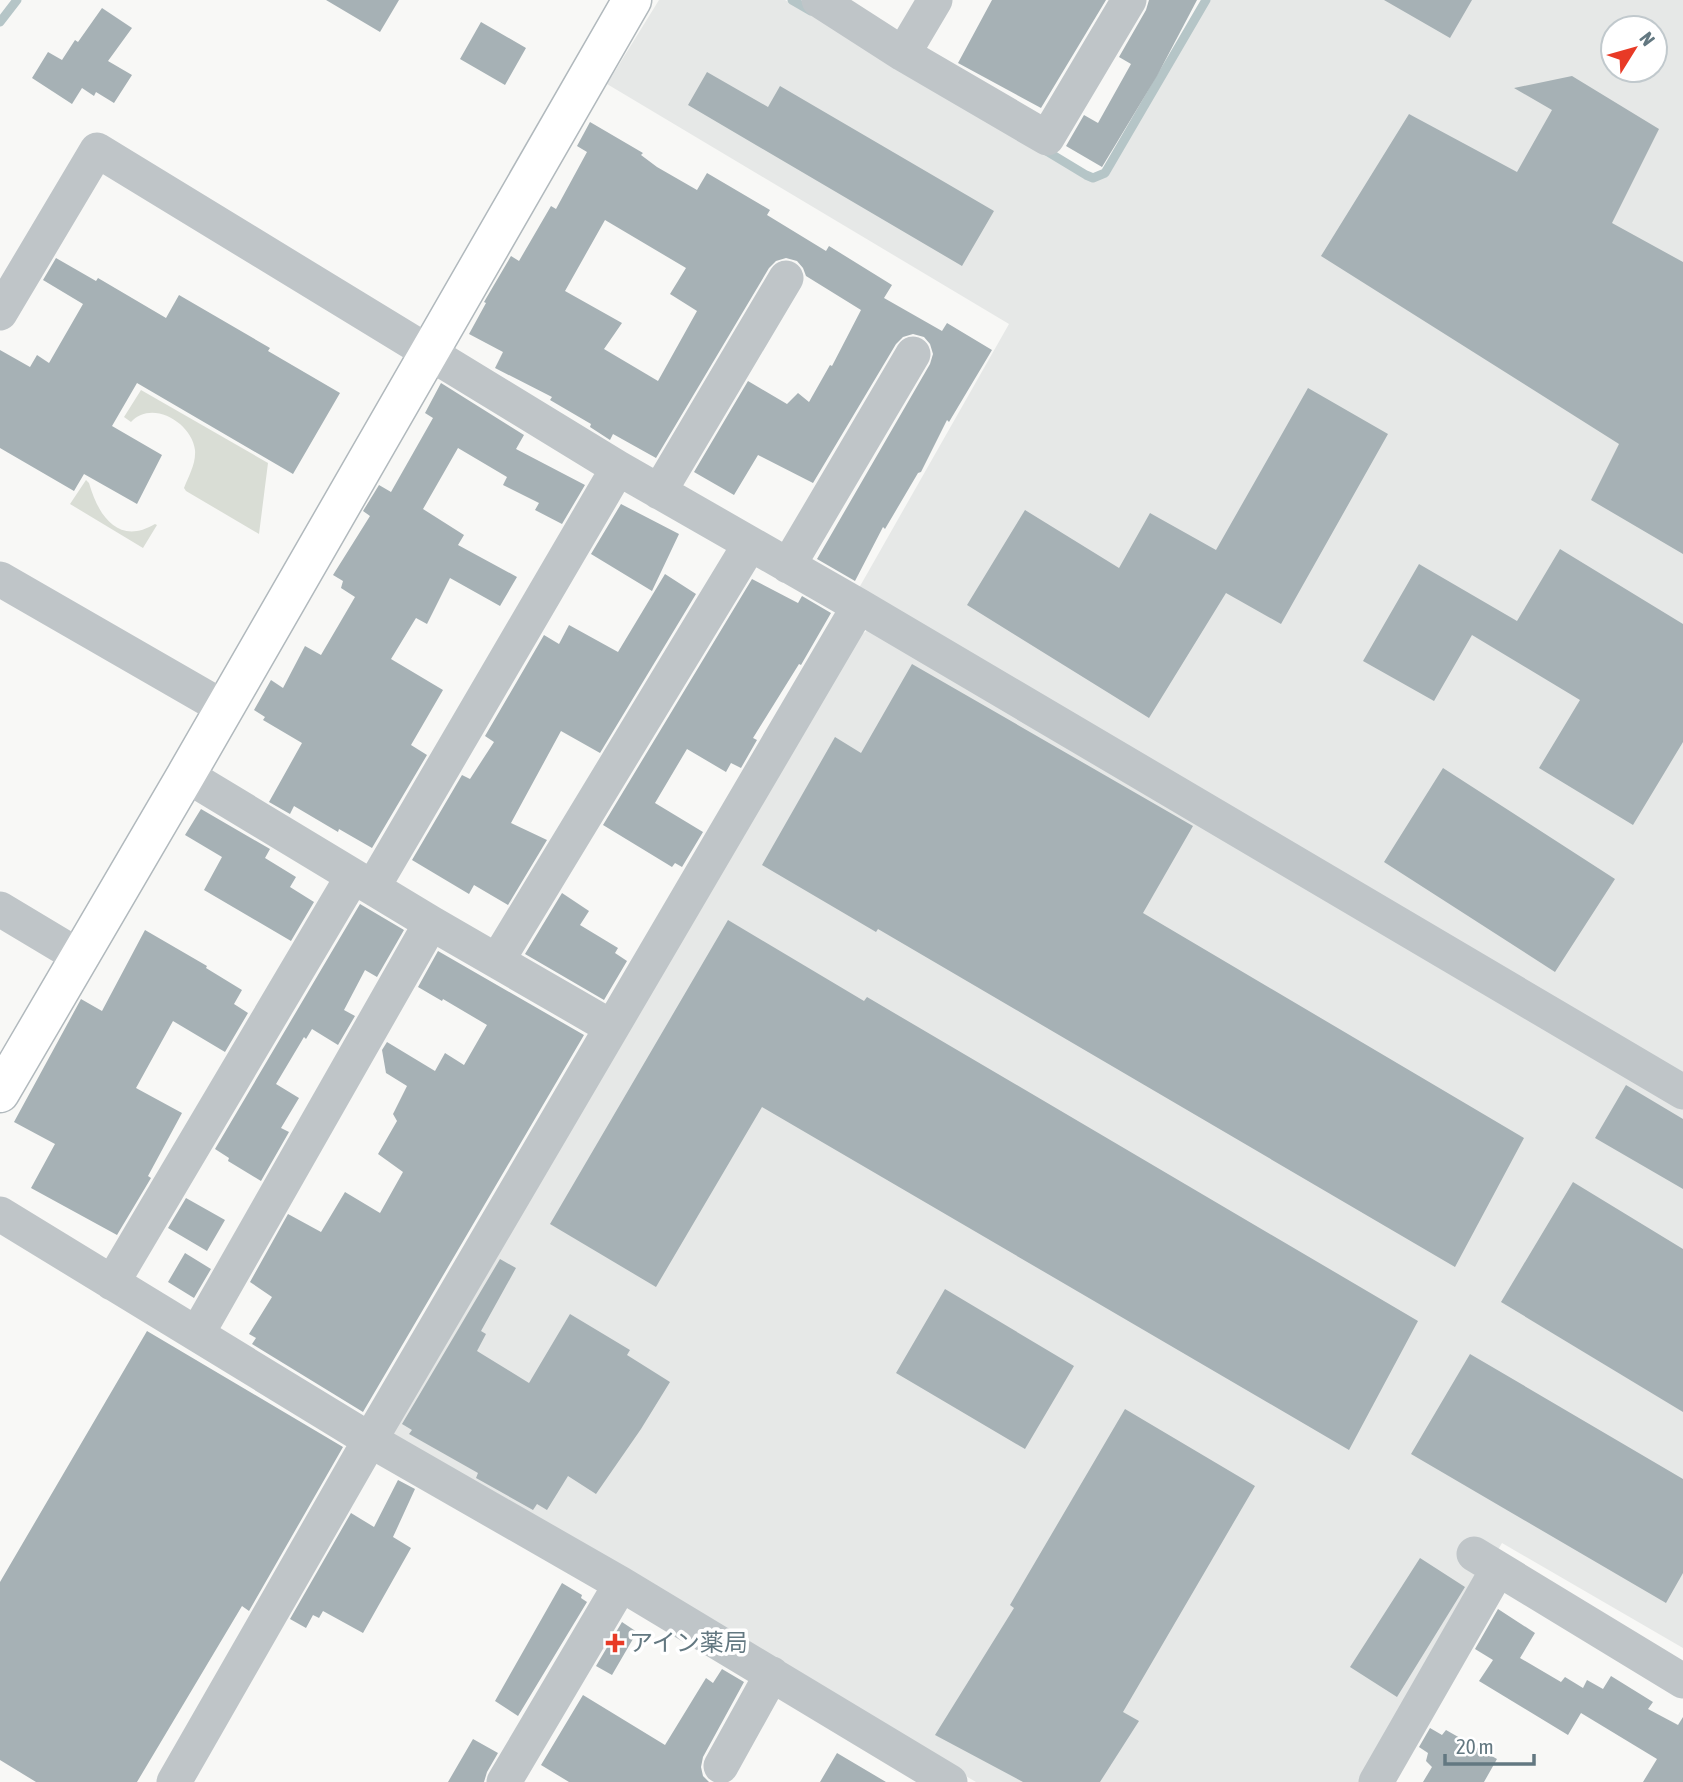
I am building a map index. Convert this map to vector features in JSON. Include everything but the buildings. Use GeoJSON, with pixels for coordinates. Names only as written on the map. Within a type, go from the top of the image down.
{"type":"FeatureCollection","features":[{"type":"Feature","properties":{"kind":"street"},"geometry":{"type":"LineString","coordinates":[[0,1093],[632,0]]}},
{"type":"Feature","properties":{"kind":"street"},"geometry":{"type":"LineString","coordinates":[[902,54],[935,0]]}},
{"type":"Feature","properties":{"kind":"street"},"geometry":{"type":"LineString","coordinates":[[828,2],[902,54],[1047,138],[1129,0]]}},
{"type":"Feature","properties":{"kind":"street"},"geometry":{"type":"LineString","coordinates":[[0,313],[97,150],[618,468],[859,606],[1683,1092]]}},
{"type":"Feature","properties":{"kind":"street"},"geometry":{"type":"LineString","coordinates":[[659,492],[786,278]]}},
{"type":"Feature","properties":{"kind":"street"},"geometry":{"type":"LineString","coordinates":[[788,566],[913,354]]}},
{"type":"Feature","properties":{"kind":"street"},"geometry":{"type":"LineString","coordinates":[[113,1283],[618,468]]}},
{"type":"Feature","properties":{"kind":"street"},"geometry":{"type":"LineString","coordinates":[[497,961],[750,544]]}},
{"type":"Feature","properties":{"kind":"street"},"geometry":{"type":"LineString","coordinates":[[0,579],[224,708]]}},
{"type":"Feature","properties":{"kind":"street"},"geometry":{"type":"LineString","coordinates":[[174,1782],[370,1440],[859,606]]}},
{"type":"Feature","properties":{"kind":"street"},"geometry":{"type":"LineString","coordinates":[[186,775],[611,1027]]}},
{"type":"Feature","properties":{"kind":"street"},"geometry":{"type":"LineString","coordinates":[[0,909],[80,957]]}},
{"type":"Feature","properties":{"kind":"street"},"geometry":{"type":"LineString","coordinates":[[197,1334],[432,923]]}},
{"type":"Feature","properties":{"kind":"street"},"geometry":{"type":"LineString","coordinates":[[0,1214],[370,1440],[772,1674],[933,1778]]}},
{"type":"Feature","properties":{"kind":"street"},"geometry":{"type":"LineString","coordinates":[[1376,1782],[1486,1561],[1683,1681]]}},
{"type":"Feature","properties":{"kind":"street"},"geometry":{"type":"LineString","coordinates":[[504,1782],[621,1584]]}},
{"type":"Feature","properties":{"kind":"street"},"geometry":{"type":"LineString","coordinates":[[721,1766],[772,1674]]}},
{"type":"Feature","properties":{"kind":"shaded area"},"geometry":{"type":"Polygon","coordinates":[[[659,0],[785,0],[1093,181],[1105,176],[1208,0],[1683,0],[1683,1085],[855,595],[1009,324],[607,84],[659,0]]]}},
{"type":"Feature","properties":{"kind":"shaded area"},"geometry":{"type":"Polygon","coordinates":[[[141,390],[268,463],[259,534],[186,491],[184,488],[193,465],[195,450],[187,431],[179,423],[160,414],[140,415],[131,422],[124,417],[141,390]]]}},
{"type":"Feature","properties":{"kind":"shaded area"},"geometry":{"type":"Polygon","coordinates":[[[86,480],[98,506],[111,524],[130,531],[157,525],[143,548],[70,504],[86,480]]]}},
{"type":"Feature","properties":{"kind":"shaded area"},"geometry":{"type":"Polygon","coordinates":[[[875,625],[1683,1104],[1683,1648],[1502,1543],[1365,1782],[976,1782],[390,1439],[841,649],[875,625]]]}},
{"type":"Feature","properties":{"kind":"waterway"},"geometry":{"type":"LineString","coordinates":[[0,22],[17,0]]}},
{"type":"Feature","properties":{"kind":"waterway"},"geometry":{"type":"LineString","coordinates":[[792,0],[811,11]]}},
{"type":"Feature","properties":{"kind":"waterway"},"geometry":{"type":"LineString","coordinates":[[1043,149],[1093,178],[1105,173],[1206,0]]}},
{"type":"Feature","properties":{"kind":"place","name":"アイン薬局"},"geometry":{"type":"Point","coordinates":[615,1643]}}]}
